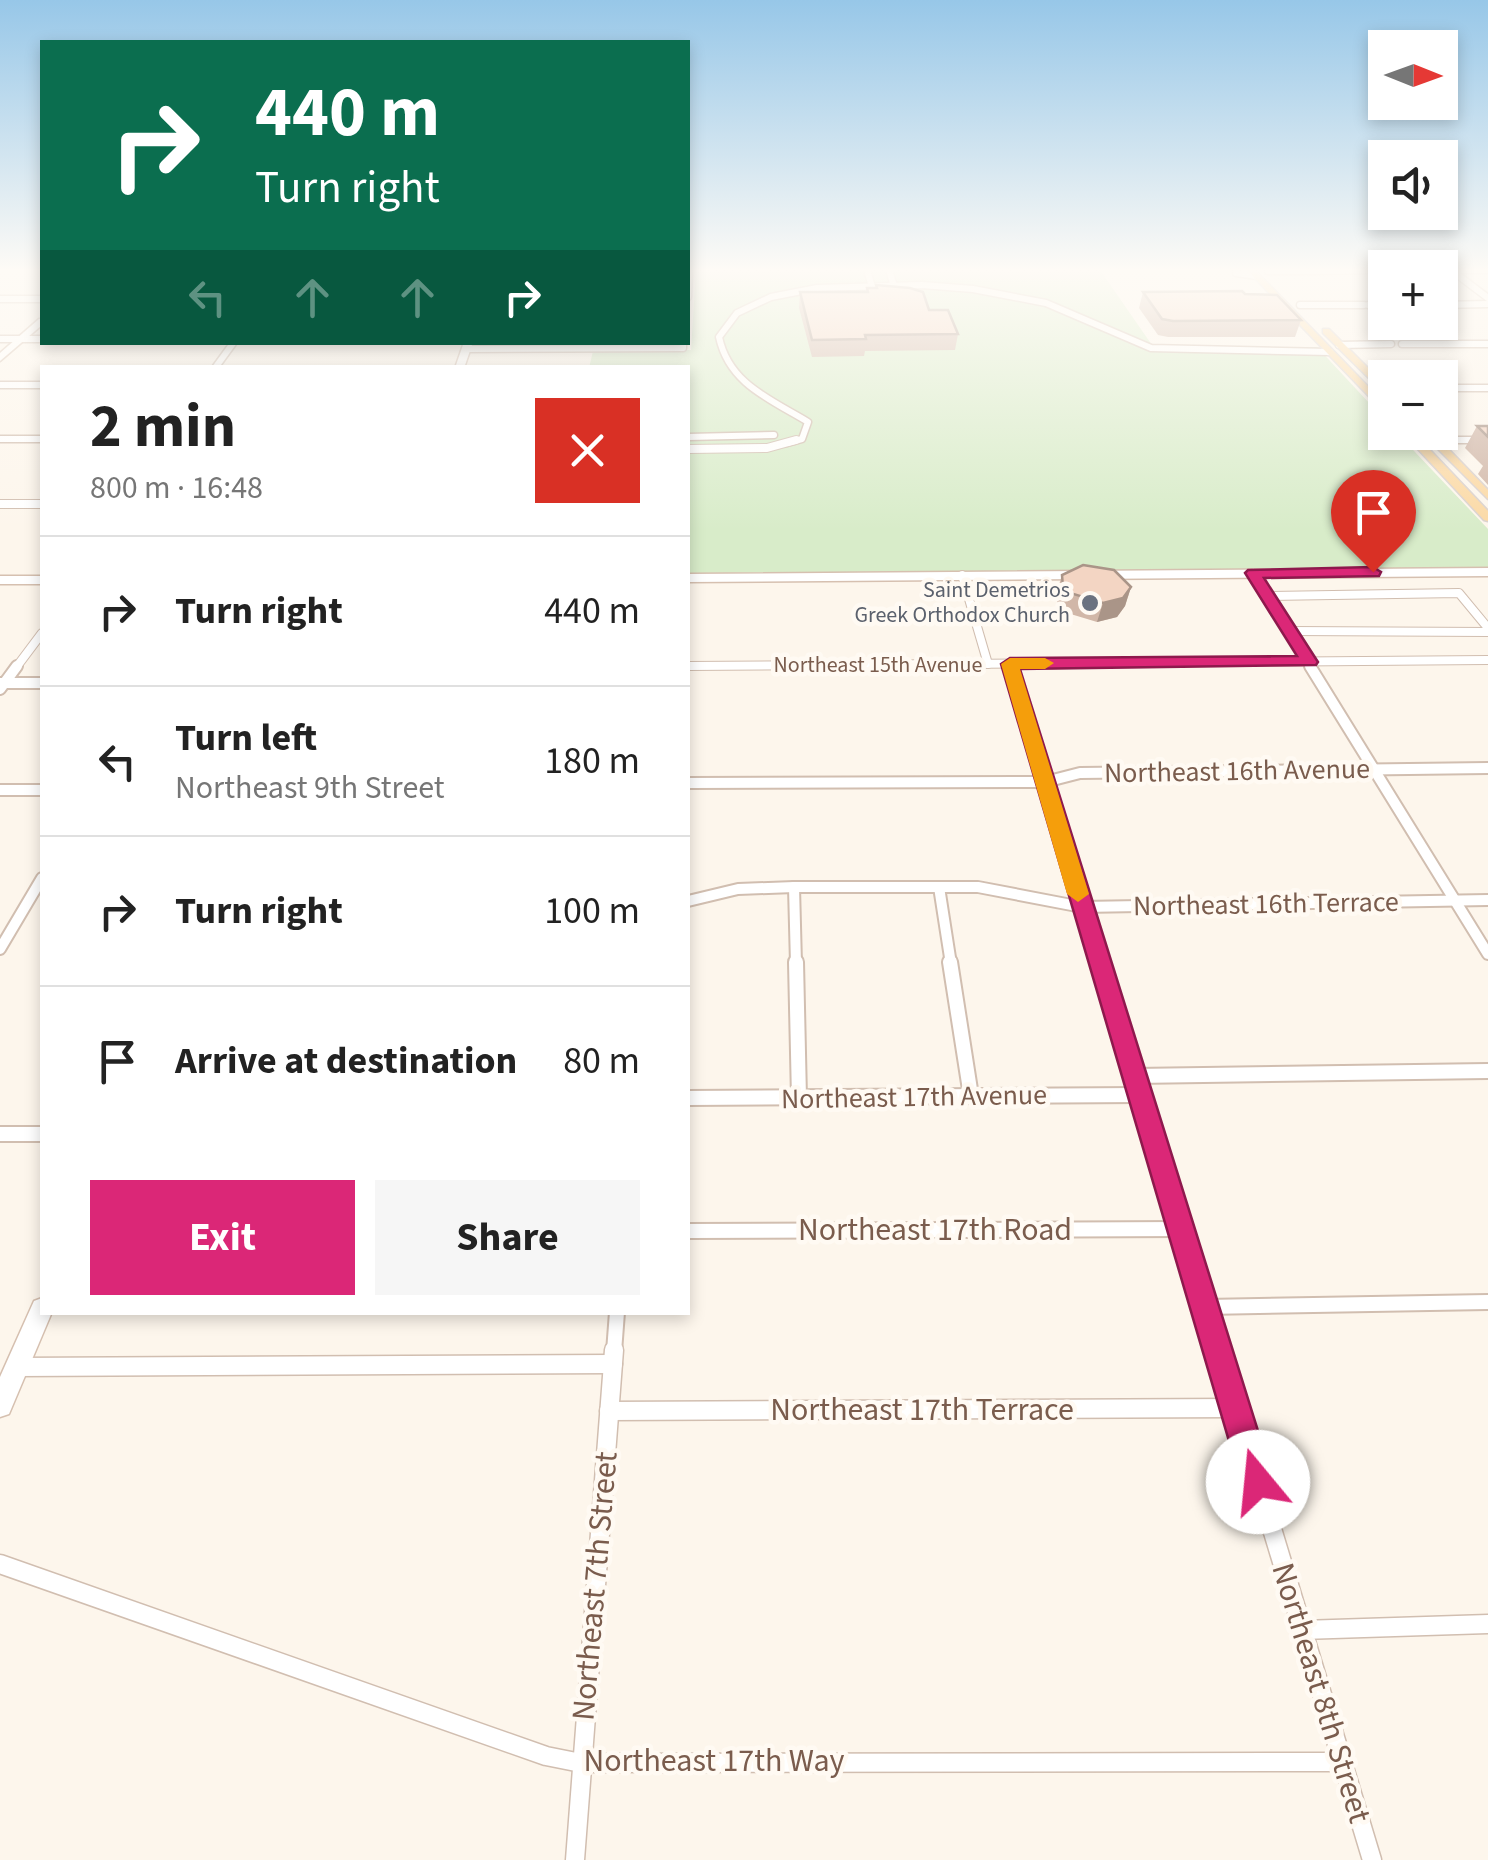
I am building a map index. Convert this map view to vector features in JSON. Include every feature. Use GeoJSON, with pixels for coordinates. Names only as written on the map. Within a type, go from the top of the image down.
{"type":"FeatureCollection","features":[{"type":"Feature","properties":{"kind":"main road"},"geometry":{"type":"LineString","coordinates":[[1334,357],[1368,392]]}},
{"type":"Feature","properties":{"kind":"main road"},"geometry":{"type":"LineString","coordinates":[[1426,450],[1488,518]]}},
{"type":"Feature","properties":{"kind":"main road"},"geometry":{"type":"LineString","coordinates":[[1444,450],[1488,496]]}},
{"type":"Feature","properties":{"kind":"street"},"geometry":{"type":"LineString","coordinates":[[725,357],[733,372],[750,388],[805,420]]}},
{"type":"Feature","properties":{"kind":"street"},"geometry":{"type":"LineString","coordinates":[[0,385],[40,384]]}},
{"type":"Feature","properties":{"kind":"street"},"geometry":{"type":"LineString","coordinates":[[1458,388],[1488,388]]}},
{"type":"Feature","properties":{"kind":"street"},"geometry":{"type":"LineString","coordinates":[[774,435],[790,411]]}},
{"type":"Feature","properties":{"kind":"street"},"geometry":{"type":"LineString","coordinates":[[782,422],[805,420]]}},
{"type":"Feature","properties":{"kind":"street"},"geometry":{"type":"LineString","coordinates":[[690,449],[778,447],[802,439],[805,420]]}},
{"type":"Feature","properties":{"kind":"street"},"geometry":{"type":"LineString","coordinates":[[774,435],[778,447]]}},
{"type":"Feature","properties":{"kind":"street"},"geometry":{"type":"LineString","coordinates":[[690,437],[774,435]]}},
{"type":"Feature","properties":{"kind":"street"},"geometry":{"type":"LineString","coordinates":[[1458,438],[1488,440]]}},
{"type":"Feature","properties":{"kind":"street"},"geometry":{"type":"LineString","coordinates":[[0,439],[40,439]]}},
{"type":"Feature","properties":{"kind":"street"},"geometry":{"type":"LineString","coordinates":[[0,504],[40,504]]}},
{"type":"Feature","properties":{"kind":"street"},"geometry":{"type":"LineString","coordinates":[[690,578],[1488,572]]}},
{"type":"Feature","properties":{"kind":"street"},"geometry":{"type":"LineString","coordinates":[[1253,573],[1488,954]]}},
{"type":"Feature","properties":{"kind":"street"},"geometry":{"type":"LineString","coordinates":[[962,575],[988,664]]}},
{"type":"Feature","properties":{"kind":"street"},"geometry":{"type":"LineString","coordinates":[[0,580],[40,580]]}},
{"type":"Feature","properties":{"kind":"street"},"geometry":{"type":"LineString","coordinates":[[1268,596],[1459,593],[1488,630]]}},
{"type":"Feature","properties":{"kind":"street"},"geometry":{"type":"LineString","coordinates":[[1290,631],[1488,630]]}},
{"type":"Feature","properties":{"kind":"street"},"geometry":{"type":"LineString","coordinates":[[2,685],[40,636]]}},
{"type":"Feature","properties":{"kind":"street","name":"Northeast 15th Avenue"},"geometry":{"type":"LineString","coordinates":[[690,666],[1488,660]]}},
{"type":"Feature","properties":{"kind":"street","name":"Northeast 8th Street"},"geometry":{"type":"LineString","coordinates":[[1010,664],[1372,1860]]}},
{"type":"Feature","properties":{"kind":"street"},"geometry":{"type":"LineString","coordinates":[[2,685],[40,683]]}},
{"type":"Feature","properties":{"kind":"street","name":"Northeast 16th Avenue"},"geometry":{"type":"LineString","coordinates":[[690,783],[1045,782],[1080,772],[1488,768]]}},
{"type":"Feature","properties":{"kind":"street"},"geometry":{"type":"LineString","coordinates":[[0,790],[40,790]]}},
{"type":"Feature","properties":{"kind":"street"},"geometry":{"type":"LineString","coordinates":[[0,949],[40,881]]}},
{"type":"Feature","properties":{"kind":"street"},"geometry":{"type":"LineString","coordinates":[[794,887],[800,1098]]}},
{"type":"Feature","properties":{"kind":"street","name":"Northeast 16th Terrace"},"geometry":{"type":"LineString","coordinates":[[690,901],[738,889],[794,887],[978,887],[1082,907],[1488,900]]}},
{"type":"Feature","properties":{"kind":"street"},"geometry":{"type":"LineString","coordinates":[[939,887],[971,1096]]}},
{"type":"Feature","properties":{"kind":"street"},"geometry":{"type":"LineString","coordinates":[[1134,1076],[1488,1071]]}},
{"type":"Feature","properties":{"kind":"street","name":"Northeast 17th Avenue"},"geometry":{"type":"LineString","coordinates":[[690,1098],[1140,1095]]}},
{"type":"Feature","properties":{"kind":"street"},"geometry":{"type":"LineString","coordinates":[[0,1134],[40,1134]]}},
{"type":"Feature","properties":{"kind":"street","name":"Northeast 17th Road"},"geometry":{"type":"LineString","coordinates":[[690,1231],[1182,1229]]}},
{"type":"Feature","properties":{"kind":"street"},"geometry":{"type":"LineString","coordinates":[[1206,1306],[1488,1302]]}},
{"type":"Feature","properties":{"kind":"street"},"geometry":{"type":"LineString","coordinates":[[0,1405],[40,1313]]}},
{"type":"Feature","properties":{"kind":"street","name":"Northeast 7th Street"},"geometry":{"type":"LineString","coordinates":[[575,1860],[617,1315]]}},
{"type":"Feature","properties":{"kind":"street"},"geometry":{"type":"LineString","coordinates":[[16,1367],[613,1364]]}},
{"type":"Feature","properties":{"kind":"street","name":"Northeast 17th Terrace"},"geometry":{"type":"LineString","coordinates":[[609,1411],[1235,1408]]}},
{"type":"Feature","properties":{"kind":"street","name":"Northeast 17th Way"},"geometry":{"type":"LineString","coordinates":[[0,1564],[546,1756],[581,1763],[1342,1762]]}},
{"type":"Feature","properties":{"kind":"street"},"geometry":{"type":"LineString","coordinates":[[1302,1630],[1488,1624]]}},
{"type":"Feature","properties":{"kind":"green space"},"geometry":{"type":"Polygon","coordinates":[[[592,357],[1326,357],[1368,402],[1368,450],[1413,450],[1488,529],[1488,568],[690,573],[690,365],[590,365],[592,357]]]}},
{"type":"Feature","properties":{"kind":"building"},"geometry":{"type":"Polygon","coordinates":[[[1083,565],[1114,570],[1131,587],[1123,598],[1103,603],[1070,593],[1063,587],[1062,575],[1083,565]]]}},
{"type":"Feature","properties":{"kind":"slow traffic"},"geometry":{"type":"LineString","coordinates":[[1045,663],[1010,664],[1078,894]]}},
{"type":"Feature","properties":{"kind":"place","name":"Saint Demetrios Greek Orthodox Church"},"geometry":{"type":"Point","coordinates":[1090,603]}},
{"type":"Feature","properties":{"kind":"route"},"geometry":{"type":"LineString","coordinates":[[1258,1482],[1010,664],[1310,662],[1253,573],[1373,572]]}}]}
